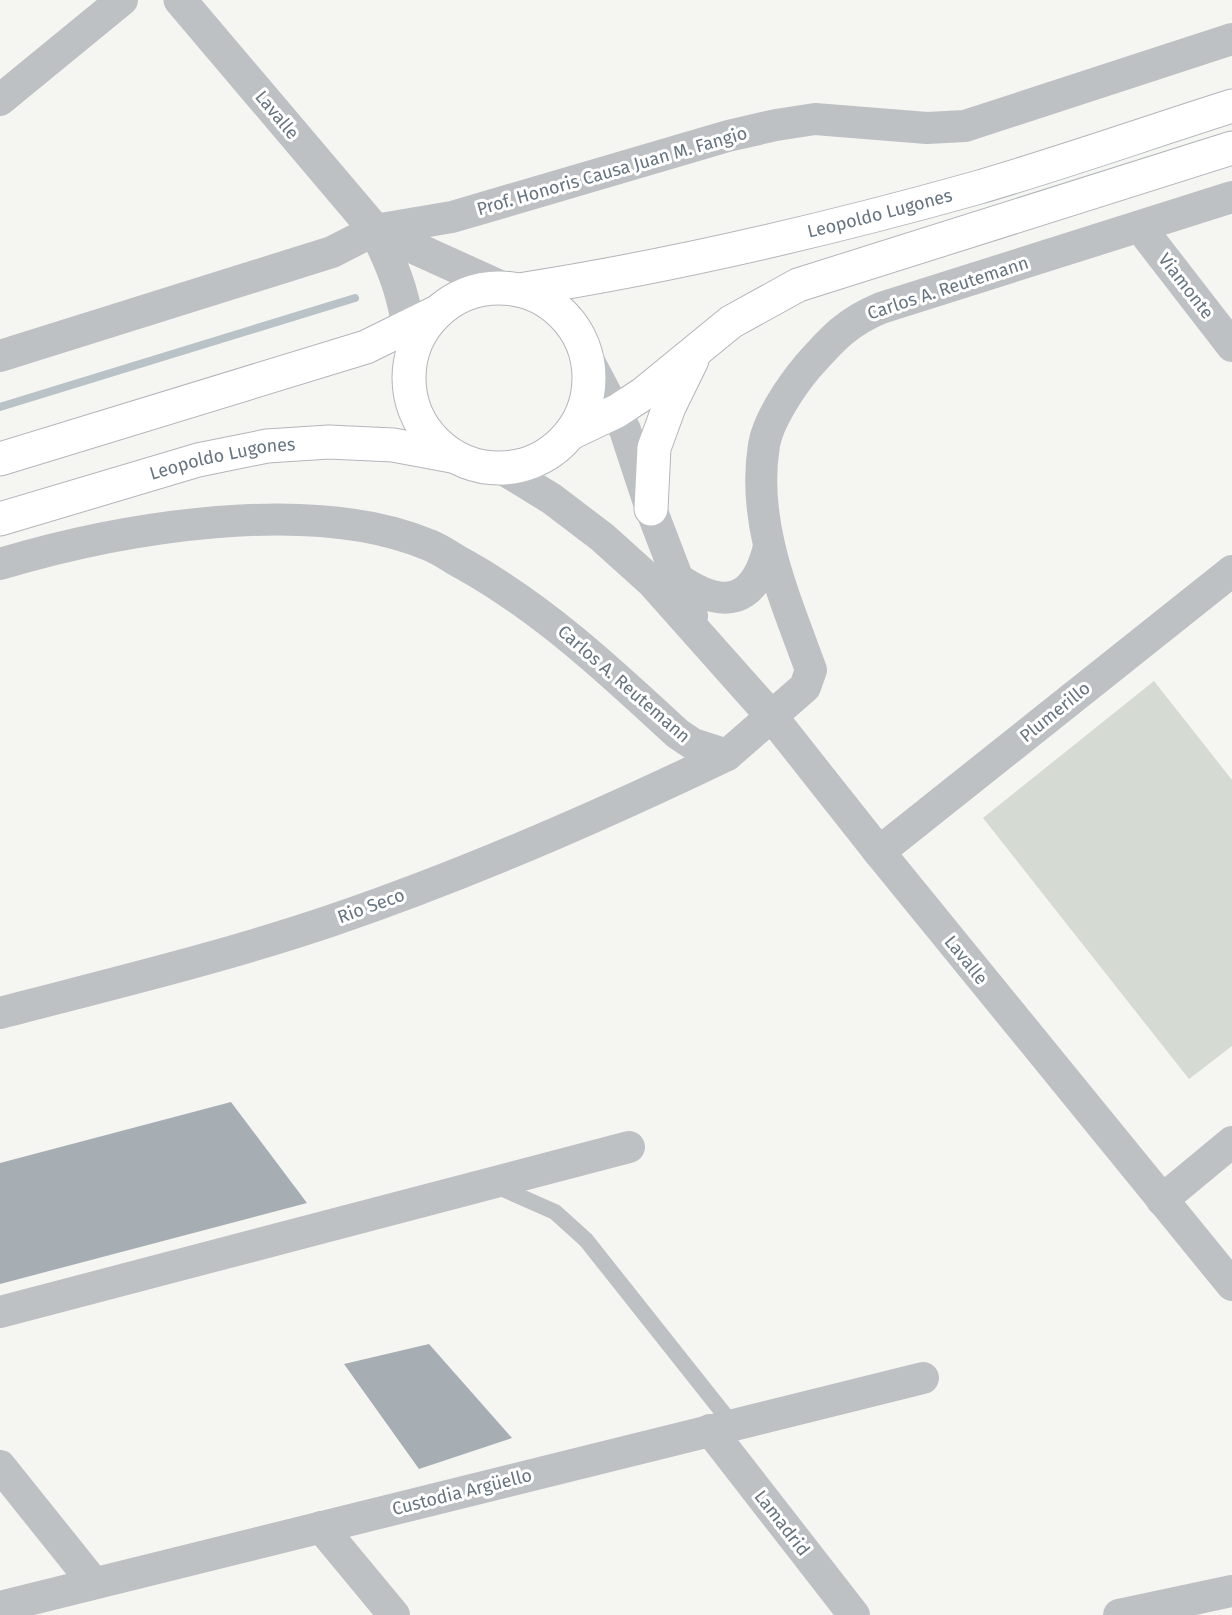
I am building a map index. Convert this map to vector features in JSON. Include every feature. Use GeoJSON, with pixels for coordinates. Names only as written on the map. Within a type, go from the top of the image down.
{"type":"FeatureCollection","features":[{"type":"Feature","properties":{"kind":"main road","name":"Leopoldo Lugones"},"geometry":{"type":"LineString","coordinates":[[511,289],[607,276],[834,224],[977,188],[1232,106]]}},
{"type":"Feature","properties":{"kind":"main road"},"geometry":{"type":"LineString","coordinates":[[571,433],[617,411],[651,388],[700,345],[747,312],[798,285],[1232,148]]}},
{"type":"Feature","properties":{"kind":"main road"},"geometry":{"type":"LineString","coordinates":[[0,459],[419,331],[456,298],[479,290],[511,289],[549,303],[562,314],[580,340],[586,356],[589,383],[584,409],[571,433],[553,451],[537,460],[503,469],[476,466],[452,456],[434,441],[415,411],[408,376],[419,331]]}},
{"type":"Feature","properties":{"kind":"main road"},"geometry":{"type":"LineString","coordinates":[[651,509],[654,448],[669,407],[700,345]]}},
{"type":"Feature","properties":{"kind":"main road","name":"Leopoldo Lugones"},"geometry":{"type":"LineString","coordinates":[[0,519],[198,460],[267,446],[329,442],[393,445],[452,456]]}},
{"type":"Feature","properties":{"kind":"street"},"geometry":{"type":"LineString","coordinates":[[0,100],[122,0]]}},
{"type":"Feature","properties":{"kind":"street","name":"Lavalle"},"geometry":{"type":"LineString","coordinates":[[180,0],[375,230]]}},
{"type":"Feature","properties":{"kind":"street","name":"Prof. Honoris Causa Juan M. Fangio"},"geometry":{"type":"LineString","coordinates":[[0,356],[332,252],[375,230],[452,218],[728,136],[814,119],[927,128],[965,126],[1232,39]]}},
{"type":"Feature","properties":{"kind":"street","name":"Carlos A. Reutemann"},"geometry":{"type":"LineString","coordinates":[[0,564],[46,550],[119,534],[208,523],[300,521],[362,525],[429,545],[506,588],[575,640],[678,734],[693,744],[727,755],[773,718],[805,687],[811,670],[769,547],[761,504],[764,444],[793,383],[834,336],[857,318],[881,308],[1232,197]]}},
{"type":"Feature","properties":{"kind":"street","name":"Viamonte"},"geometry":{"type":"LineString","coordinates":[[1140,227],[1232,346]]}},
{"type":"Feature","properties":{"kind":"street"},"geometry":{"type":"LineString","coordinates":[[375,230],[511,289]]}},
{"type":"Feature","properties":{"kind":"street"},"geometry":{"type":"LineString","coordinates":[[375,230],[392,264],[419,331]]}},
{"type":"Feature","properties":{"kind":"street"},"geometry":{"type":"LineString","coordinates":[[586,356],[617,411],[651,509],[700,636]]}},
{"type":"Feature","properties":{"kind":"street","name":"Lavalle"},"geometry":{"type":"LineString","coordinates":[[503,469],[552,500],[602,537],[652,582],[773,718],[879,852],[1232,1285]]}},
{"type":"Feature","properties":{"kind":"street"},"geometry":{"type":"LineString","coordinates":[[678,579],[700,594],[713,597],[735,596],[753,586],[763,569],[769,547]]}},
{"type":"Feature","properties":{"kind":"street","name":"Plumerillo"},"geometry":{"type":"LineString","coordinates":[[879,852],[1232,571]]}},
{"type":"Feature","properties":{"kind":"street","name":"Rio Seco"},"geometry":{"type":"LineString","coordinates":[[0,1013],[220,955],[333,920],[592,820],[727,755]]}},
{"type":"Feature","properties":{"kind":"street"},"geometry":{"type":"LineString","coordinates":[[1162,1200],[1232,1142]]}},
{"type":"Feature","properties":{"kind":"street"},"geometry":{"type":"LineString","coordinates":[[0,1312],[629,1147]]}},
{"type":"Feature","properties":{"kind":"street","name":"Custodia Argüello"},"geometry":{"type":"LineString","coordinates":[[0,1607],[93,1582],[923,1378]]}},
{"type":"Feature","properties":{"kind":"street","name":"Lamadrid"},"geometry":{"type":"LineString","coordinates":[[721,1427],[854,1615]]}},
{"type":"Feature","properties":{"kind":"street"},"geometry":{"type":"LineString","coordinates":[[0,1466],[93,1582]]}},
{"type":"Feature","properties":{"kind":"street"},"geometry":{"type":"LineString","coordinates":[[321,1527],[394,1615]]}},
{"type":"Feature","properties":{"kind":"street"},"geometry":{"type":"LineString","coordinates":[[1119,1615],[1232,1591]]}},
{"type":"Feature","properties":{"kind":"lane"},"geometry":{"type":"LineString","coordinates":[[490,1183],[555,1212],[586,1240],[721,1427]]}},
{"type":"Feature","properties":{"kind":"shaded area"},"geometry":{"type":"Polygon","coordinates":[[[1154,681],[1232,780],[1232,1046],[1189,1079],[983,818],[1154,681]]]}},
{"type":"Feature","properties":{"kind":"building"},"geometry":{"type":"Polygon","coordinates":[[[231,1102],[307,1203],[0,1284],[0,1163],[231,1102]]]}},
{"type":"Feature","properties":{"kind":"building"},"geometry":{"type":"Polygon","coordinates":[[[429,1344],[512,1438],[419,1469],[344,1364],[429,1344]]]}},
{"type":"Feature","properties":{"kind":"waterway"},"geometry":{"type":"LineString","coordinates":[[0,407],[355,298]]}}]}
